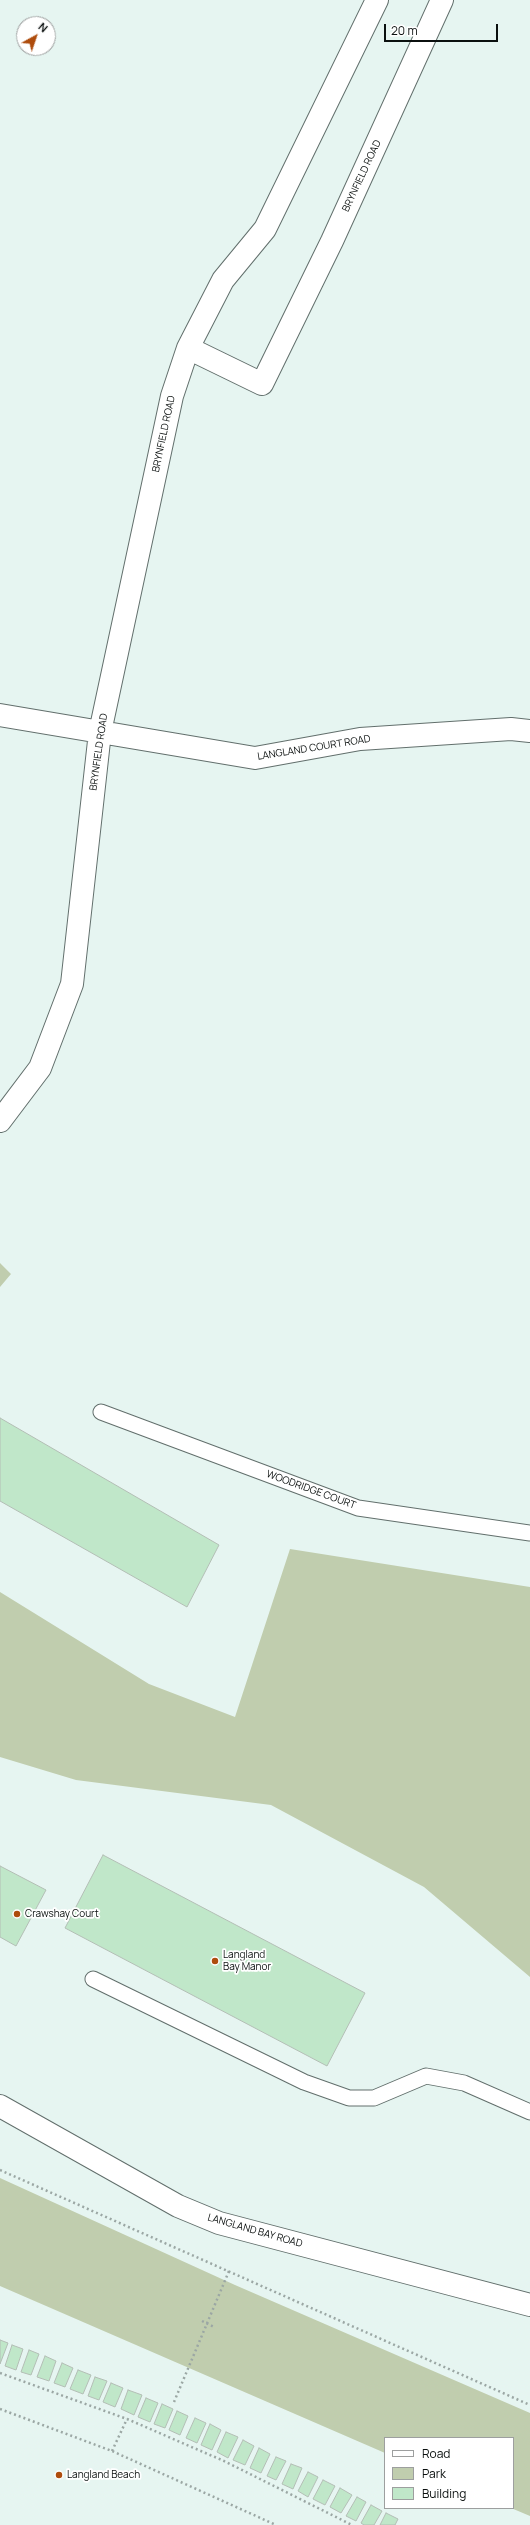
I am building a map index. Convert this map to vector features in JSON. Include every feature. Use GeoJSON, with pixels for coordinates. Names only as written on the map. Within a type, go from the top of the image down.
{"type":"FeatureCollection","features":[{"type":"Feature","properties":{"kind":"street","name":"BRYNFIELD ROAD"},"geometry":{"type":"LineString","coordinates":[[0,1120],[40,1068],[72,984],[100,732],[172,396],[188,348],[223,280],[264,229],[377,0]]}},
{"type":"Feature","properties":{"kind":"street","name":"BRYNFIELD ROAD"},"geometry":{"type":"LineString","coordinates":[[188,348],[262,384],[332,241],[442,0]]}},
{"type":"Feature","properties":{"kind":"street","name":"LANGLAND COURT ROAD"},"geometry":{"type":"LineString","coordinates":[[0,716],[255,758],[360,739],[511,729],[530,731]]}},
{"type":"Feature","properties":{"kind":"street","name":"LANGLAND BAY ROAD"},"geometry":{"type":"LineString","coordinates":[[0,2106],[178,2206],[219,2223],[530,2305]]}},
{"type":"Feature","properties":{"kind":"lane","name":"WOODRIDGE COURT"},"geometry":{"type":"LineString","coordinates":[[102,1412],[358,1508],[530,1533]]}},
{"type":"Feature","properties":{"kind":"lane"},"geometry":{"type":"LineString","coordinates":[[93,1979],[304,2082],[349,2098],[374,2098],[426,2076],[464,2083],[530,2112]]}},
{"type":"Feature","properties":{"kind":"path"},"geometry":{"type":"LineString","coordinates":[[0,2170],[530,2405]]}},
{"type":"Feature","properties":{"kind":"path"},"geometry":{"type":"LineString","coordinates":[[174,2402],[229,2271]]}},
{"type":"Feature","properties":{"kind":"path"},"geometry":{"type":"LineString","coordinates":[[202,2321],[214,2327]]}},
{"type":"Feature","properties":{"kind":"path"},"geometry":{"type":"LineString","coordinates":[[0,2373],[127,2419],[230,2464],[352,2525]]}},
{"type":"Feature","properties":{"kind":"path"},"geometry":{"type":"LineString","coordinates":[[0,2409],[112,2451],[276,2525]]}},
{"type":"Feature","properties":{"kind":"path"},"geometry":{"type":"LineString","coordinates":[[112,2451],[127,2419]]}},
{"type":"Feature","properties":{"kind":"green space"},"geometry":{"type":"Polygon","coordinates":[[[0,1263],[11,1274],[0,1287],[0,1263]]]}},
{"type":"Feature","properties":{"kind":"green space"},"geometry":{"type":"Polygon","coordinates":[[[290,1549],[530,1587],[530,1977],[424,1887],[271,1805],[76,1780],[0,1757],[0,1592],[149,1684],[235,1717],[290,1549]]]}},
{"type":"Feature","properties":{"kind":"green space"},"geometry":{"type":"Polygon","coordinates":[[[0,2178],[235,2285],[530,2413],[530,2516],[513,2509],[514,2437],[384,2437],[384,2453],[0,2286],[0,2178]]]}},
{"type":"Feature","properties":{"kind":"building"},"geometry":{"type":"Polygon","coordinates":[[[0,1418],[219,1545],[187,1607],[0,1501],[0,1418]]]}},
{"type":"Feature","properties":{"kind":"building","name":"Langland Bay Manor"},"geometry":{"type":"Polygon","coordinates":[[[103,1855],[365,1993],[327,2066],[65,1928],[103,1855]]]}},
{"type":"Feature","properties":{"kind":"building","name":"Crawshay Court"},"geometry":{"type":"Polygon","coordinates":[[[0,1866],[46,1890],[16,1946],[0,1937],[0,1866]]]}},
{"type":"Feature","properties":{"kind":"building"},"geometry":{"type":"Polygon","coordinates":[[[0,2340],[8,2343],[0,2364],[0,2340]]]}},
{"type":"Feature","properties":{"kind":"building"},"geometry":{"type":"Polygon","coordinates":[[[12,2345],[23,2349],[16,2370],[5,2366],[12,2345]]]}},
{"type":"Feature","properties":{"kind":"building"},"geometry":{"type":"Polygon","coordinates":[[[29,2350],[39,2354],[31,2375],[21,2372],[29,2350]]]}},
{"type":"Feature","properties":{"kind":"building"},"geometry":{"type":"Polygon","coordinates":[[[45,2356],[56,2361],[49,2381],[37,2377],[45,2356]]]}},
{"type":"Feature","properties":{"kind":"building"},"geometry":{"type":"Polygon","coordinates":[[[62,2363],[73,2368],[65,2387],[54,2383],[62,2363]]]}},
{"type":"Feature","properties":{"kind":"building"},"geometry":{"type":"Polygon","coordinates":[[[78,2370],[91,2375],[83,2394],[70,2389],[78,2370]]]}},
{"type":"Feature","properties":{"kind":"building"},"geometry":{"type":"Polygon","coordinates":[[[95,2377],[107,2381],[99,2400],[88,2396],[95,2377]]]}},
{"type":"Feature","properties":{"kind":"building"},"geometry":{"type":"Polygon","coordinates":[[[111,2383],[123,2388],[115,2407],[103,2402],[111,2383]]]}},
{"type":"Feature","properties":{"kind":"building"},"geometry":{"type":"Polygon","coordinates":[[[128,2390],[142,2395],[134,2415],[121,2409],[128,2390]]]}},
{"type":"Feature","properties":{"kind":"building"},"geometry":{"type":"Polygon","coordinates":[[[146,2398],[158,2403],[150,2422],[138,2417],[146,2398]]]}},
{"type":"Feature","properties":{"kind":"building"},"geometry":{"type":"Polygon","coordinates":[[[162,2404],[173,2409],[165,2428],[154,2424],[162,2404]]]}},
{"type":"Feature","properties":{"kind":"building"},"geometry":{"type":"Polygon","coordinates":[[[177,2411],[188,2416],[180,2435],[169,2430],[177,2411]]]}},
{"type":"Feature","properties":{"kind":"building"},"geometry":{"type":"Polygon","coordinates":[[[195,2418],[206,2423],[197,2443],[186,2438],[195,2418]]]}},
{"type":"Feature","properties":{"kind":"building"},"geometry":{"type":"Polygon","coordinates":[[[210,2424],[221,2430],[212,2450],[201,2445],[210,2424]]]}},
{"type":"Feature","properties":{"kind":"building"},"geometry":{"type":"Polygon","coordinates":[[[226,2432],[238,2437],[228,2458],[217,2452],[226,2432]]]}},
{"type":"Feature","properties":{"kind":"building"},"geometry":{"type":"Polygon","coordinates":[[[243,2440],[254,2446],[245,2465],[233,2460],[243,2440]]]}},
{"type":"Feature","properties":{"kind":"building"},"geometry":{"type":"Polygon","coordinates":[[[259,2448],[270,2454],[261,2473],[250,2468],[259,2448]]]}},
{"type":"Feature","properties":{"kind":"building"},"geometry":{"type":"Polygon","coordinates":[[[276,2457],[286,2461],[276,2480],[267,2476],[276,2457]]]}},
{"type":"Feature","properties":{"kind":"building"},"geometry":{"type":"Polygon","coordinates":[[[291,2464],[302,2468],[293,2489],[282,2484],[291,2464]]]}},
{"type":"Feature","properties":{"kind":"building"},"geometry":{"type":"Polygon","coordinates":[[[308,2472],[318,2477],[308,2497],[298,2491],[308,2472]]]}},
{"type":"Feature","properties":{"kind":"building"},"geometry":{"type":"Polygon","coordinates":[[[323,2480],[335,2486],[325,2505],[313,2499],[323,2480]]]}},
{"type":"Feature","properties":{"kind":"building"},"geometry":{"type":"Polygon","coordinates":[[[340,2488],[352,2495],[341,2513],[330,2507],[340,2488]]]}},
{"type":"Feature","properties":{"kind":"building"},"geometry":{"type":"Polygon","coordinates":[[[357,2497],[366,2502],[356,2521],[346,2516],[357,2497]]]}},
{"type":"Feature","properties":{"kind":"building"},"geometry":{"type":"Polygon","coordinates":[[[371,2505],[382,2511],[374,2525],[364,2525],[361,2523],[371,2505]]]}},
{"type":"Feature","properties":{"kind":"building"},"geometry":{"type":"Polygon","coordinates":[[[386,2513],[398,2519],[395,2525],[380,2525],[386,2513]]]}},
{"type":"Feature","properties":{"kind":"place","name":"Crawshay Court"},"geometry":{"type":"Point","coordinates":[17,1914]}},
{"type":"Feature","properties":{"kind":"place","name":"Langland Bay Manor"},"geometry":{"type":"Point","coordinates":[215,1961]}},
{"type":"Feature","properties":{"kind":"place","name":"Langland Beach"},"geometry":{"type":"Point","coordinates":[59,2475]}}]}
